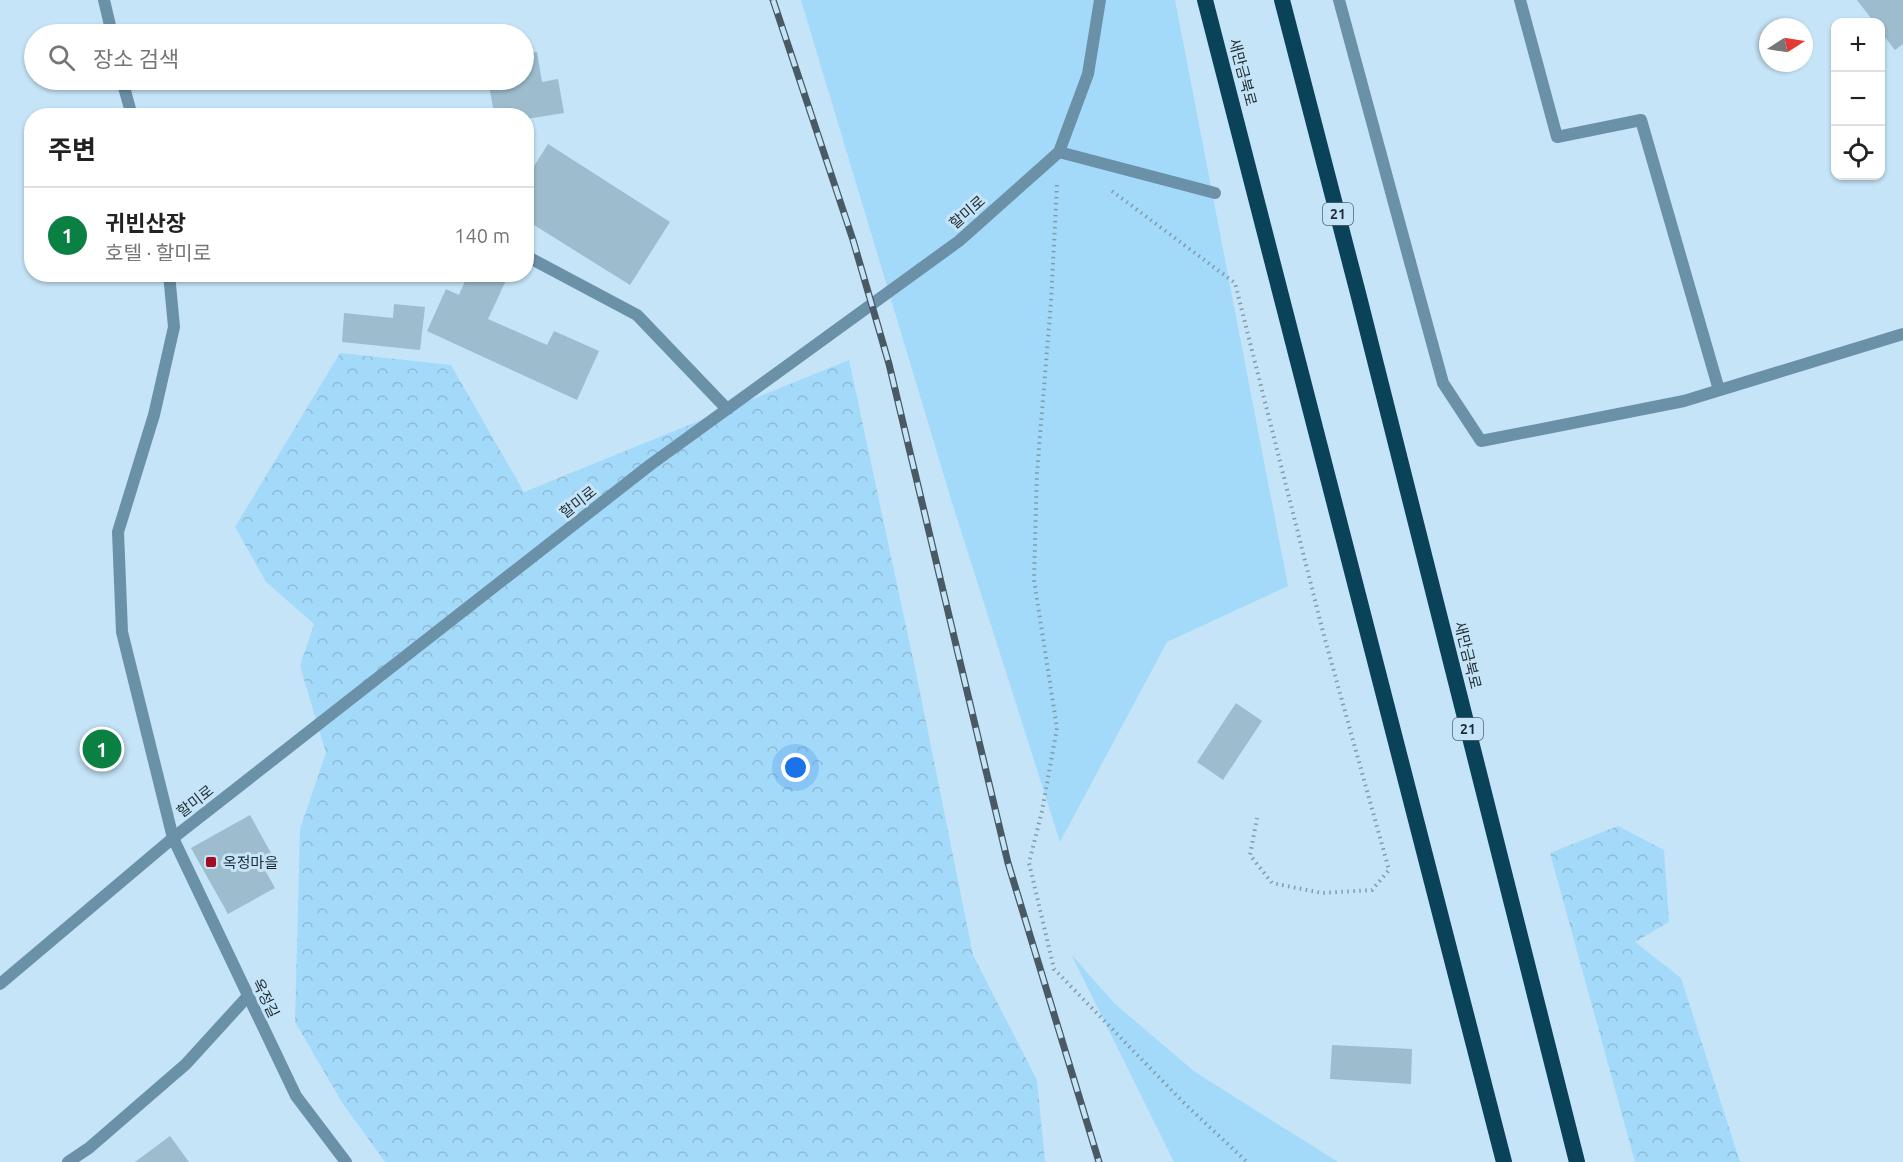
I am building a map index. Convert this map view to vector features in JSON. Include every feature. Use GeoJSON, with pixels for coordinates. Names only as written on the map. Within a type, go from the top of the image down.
{"type":"FeatureCollection","features":[{"type":"Feature","properties":{"kind":"highway","name":"새만금북로"},"geometry":{"type":"LineString","coordinates":[[1205,0],[1504,1162]]}},
{"type":"Feature","properties":{"kind":"highway","name":"새만금북로"},"geometry":{"type":"LineString","coordinates":[[1282,0],[1317,130],[1577,1162]]}},
{"type":"Feature","properties":{"kind":"street"},"geometry":{"type":"LineString","coordinates":[[104,0],[110,24]]}},
{"type":"Feature","properties":{"kind":"street","name":"할미로"},"geometry":{"type":"LineString","coordinates":[[0,984],[173,838],[650,465],[959,240],[1059,152],[1088,74],[1100,0]]}},
{"type":"Feature","properties":{"kind":"street"},"geometry":{"type":"LineString","coordinates":[[1339,0],[1443,383],[1481,441],[1684,401],[1903,334]]}},
{"type":"Feature","properties":{"kind":"street"},"geometry":{"type":"LineString","coordinates":[[1520,0],[1557,137],[1641,120],[1719,390]]}},
{"type":"Feature","properties":{"kind":"street"},"geometry":{"type":"LineString","coordinates":[[125,90],[130,108]]}},
{"type":"Feature","properties":{"kind":"street"},"geometry":{"type":"LineString","coordinates":[[1059,152],[1215,194]]}},
{"type":"Feature","properties":{"kind":"street"},"geometry":{"type":"LineString","coordinates":[[534,260],[637,315],[727,409]]}},
{"type":"Feature","properties":{"kind":"street","name":"옥정길"},"geometry":{"type":"LineString","coordinates":[[171,282],[174,327],[154,415],[118,532],[122,632],[173,838],[296,1095],[346,1162]]}},
{"type":"Feature","properties":{"kind":"street"},"geometry":{"type":"LineString","coordinates":[[68,1162],[89,1148],[186,1064],[248,996]]}},
{"type":"Feature","properties":{"kind":"path"},"geometry":{"type":"LineString","coordinates":[[1059,152],[1051,302],[1037,472],[1034,580],[1057,728],[1042,811],[1029,863],[1054,969],[1185,1104],[1247,1162]]}},
{"type":"Feature","properties":{"kind":"path"},"geometry":{"type":"LineString","coordinates":[[1105,186],[1235,283],[1323,632],[1389,870],[1372,890],[1322,893],[1272,883],[1250,855],[1257,818]]}},
{"type":"Feature","properties":{"kind":"green space"},"geometry":{"type":"Polygon","coordinates":[[[801,0],[1175,0],[1288,586],[1167,642],[1060,842],[954,509],[801,0]]]}},
{"type":"Feature","properties":{"kind":"green space"},"geometry":{"type":"Polygon","coordinates":[[[340,353],[451,365],[524,492],[849,360],[919,687],[973,955],[1037,1080],[1045,1162],[385,1162],[343,1104],[295,1022],[300,829],[326,753],[300,666],[314,624],[266,582],[235,527],[340,353]]]}},
{"type":"Feature","properties":{"kind":"green space"},"geometry":{"type":"Polygon","coordinates":[[[1618,826],[1664,850],[1669,922],[1635,942],[1681,978],[1740,1162],[1635,1162],[1550,853],[1618,826]]]}},
{"type":"Feature","properties":{"kind":"green space"},"geometry":{"type":"Polygon","coordinates":[[[1071,954],[1114,1003],[1195,1072],[1338,1162],[1174,1162],[1071,954]]]}},
{"type":"Feature","properties":{"kind":"building"},"geometry":{"type":"Polygon","coordinates":[[[1857,0],[1903,0],[1903,44],[1895,50],[1885,37],[1885,18],[1871,18],[1857,0]]]}},
{"type":"Feature","properties":{"kind":"building"},"geometry":{"type":"Polygon","coordinates":[[[534,52],[537,52],[542,82],[558,79],[564,113],[534,118],[534,108],[493,108],[490,90],[534,90],[534,52]]]}},
{"type":"Feature","properties":{"kind":"building"},"geometry":{"type":"Polygon","coordinates":[[[548,144],[670,222],[630,285],[534,225],[534,166],[548,144]]]}},
{"type":"Feature","properties":{"kind":"building"},"geometry":{"type":"Polygon","coordinates":[[[465,282],[505,282],[488,319],[547,345],[554,331],[599,351],[577,400],[427,331],[446,289],[459,295],[465,282]]]}},
{"type":"Feature","properties":{"kind":"building"},"geometry":{"type":"Polygon","coordinates":[[[394,304],[425,307],[420,350],[342,342],[344,313],[393,318],[394,304]]]}},
{"type":"Feature","properties":{"kind":"building"},"geometry":{"type":"Polygon","coordinates":[[[1236,703],[1262,721],[1223,780],[1197,762],[1236,703]]]}},
{"type":"Feature","properties":{"kind":"building"},"geometry":{"type":"Polygon","coordinates":[[[250,815],[278,866],[266,872],[275,888],[228,914],[191,848],[250,815]]]}},
{"type":"Feature","properties":{"kind":"building"},"geometry":{"type":"Polygon","coordinates":[[[1332,1045],[1412,1049],[1411,1084],[1330,1079],[1332,1045]]]}},
{"type":"Feature","properties":{"kind":"building"},"geometry":{"type":"Polygon","coordinates":[[[170,1136],[189,1162],[135,1162],[170,1136]]]}},
{"type":"Feature","properties":{"kind":"railway"},"geometry":{"type":"LineString","coordinates":[[773,0],[853,240],[889,364],[1008,863],[1099,1162]]}},
{"type":"Feature","properties":{"kind":"place","name":"귀빈산장"},"geometry":{"type":"Point","coordinates":[102,749]}},
{"type":"Feature","properties":{"kind":"place","name":"옥정마을"},"geometry":{"type":"Point","coordinates":[211,862]}}]}
